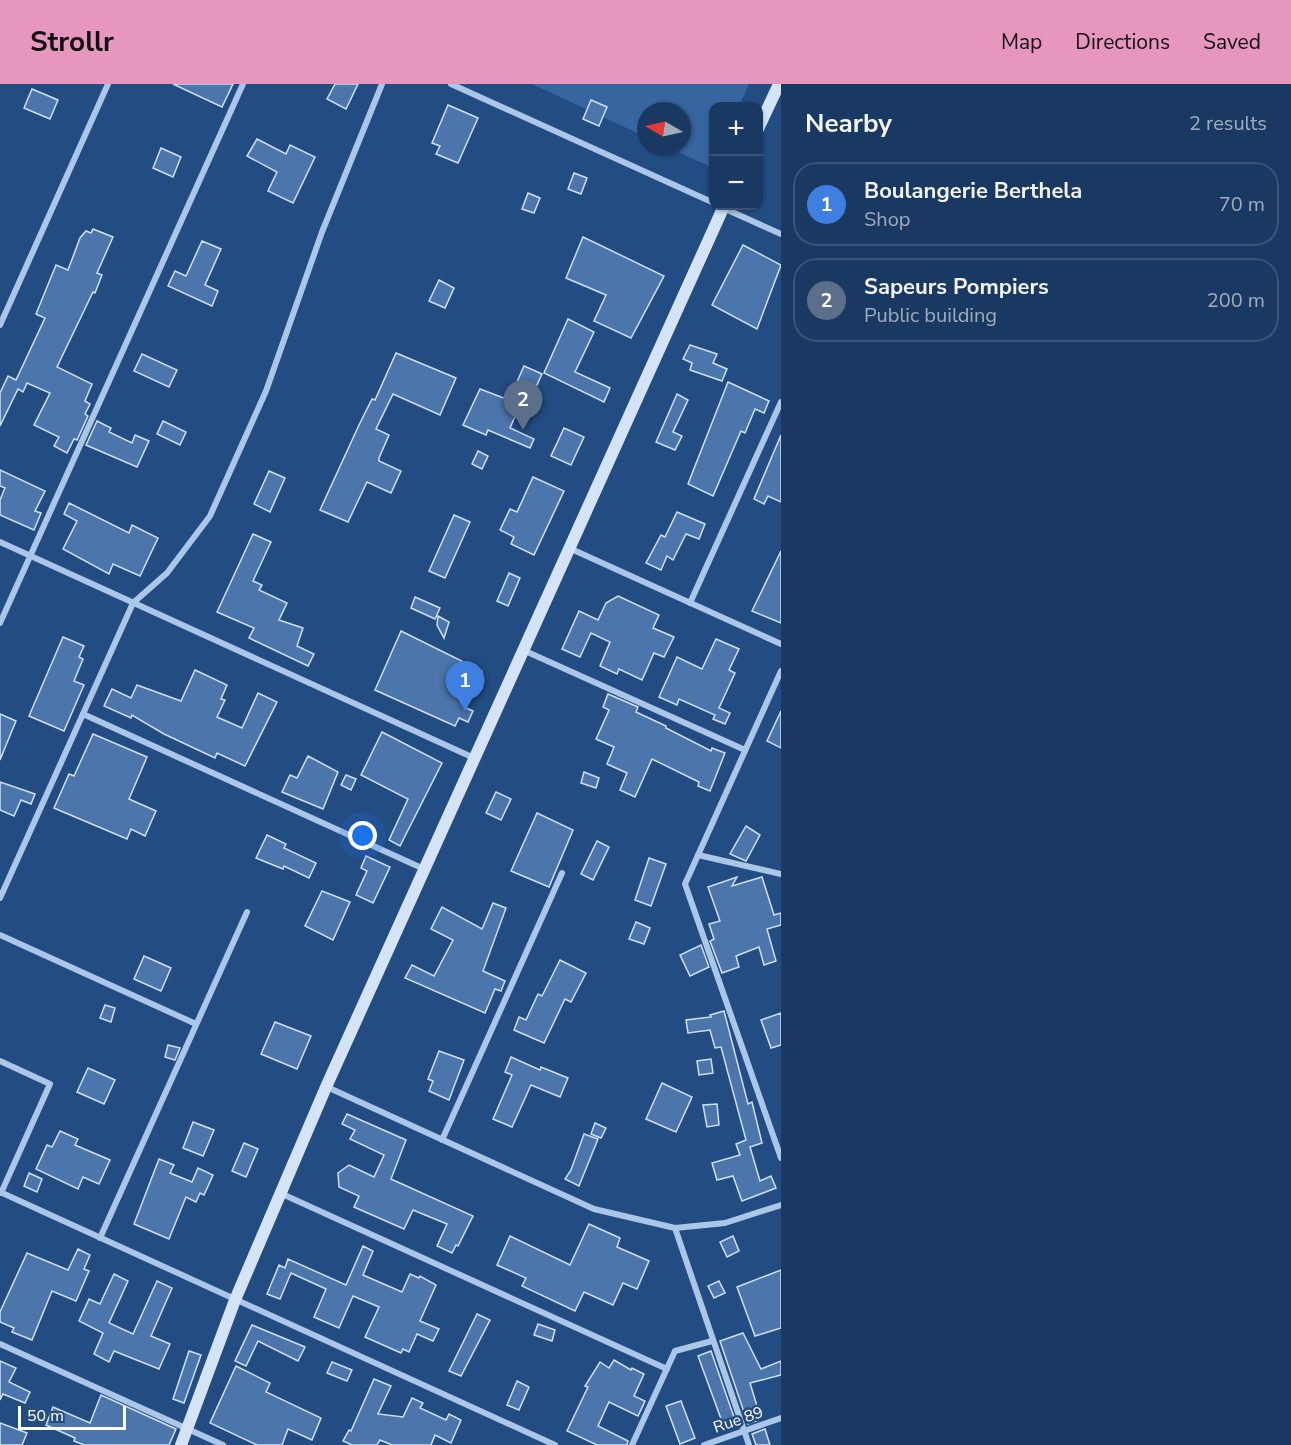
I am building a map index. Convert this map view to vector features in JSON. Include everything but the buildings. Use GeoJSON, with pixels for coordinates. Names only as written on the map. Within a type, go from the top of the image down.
{"type":"FeatureCollection","features":[{"type":"Feature","properties":{"kind":"main road"},"geometry":{"type":"LineString","coordinates":[[763,120],[779,84]]}},
{"type":"Feature","properties":{"kind":"main road"},"geometry":{"type":"LineString","coordinates":[[181,1445],[235,1299],[326,1087],[718,210]]}},
{"type":"Feature","properties":{"kind":"street"},"geometry":{"type":"LineString","coordinates":[[0,325],[108,84]]}},
{"type":"Feature","properties":{"kind":"street"},"geometry":{"type":"LineString","coordinates":[[0,623],[243,84]]}},
{"type":"Feature","properties":{"kind":"street"},"geometry":{"type":"LineString","coordinates":[[0,898],[133,603],[167,573],[210,516],[266,391],[322,232],[382,84]]}},
{"type":"Feature","properties":{"kind":"street"},"geometry":{"type":"LineString","coordinates":[[451,84],[709,201]]}},
{"type":"Feature","properties":{"kind":"street"},"geometry":{"type":"LineString","coordinates":[[729,210],[781,234]]}},
{"type":"Feature","properties":{"kind":"street"},"geometry":{"type":"LineString","coordinates":[[690,603],[781,402]]}},
{"type":"Feature","properties":{"kind":"street"},"geometry":{"type":"LineString","coordinates":[[0,542],[474,758]]}},
{"type":"Feature","properties":{"kind":"street"},"geometry":{"type":"LineString","coordinates":[[569,548],[781,644]]}},
{"type":"Feature","properties":{"kind":"street"},"geometry":{"type":"LineString","coordinates":[[523,650],[745,750]]}},
{"type":"Feature","properties":{"kind":"street"},"geometry":{"type":"LineString","coordinates":[[781,671],[685,884],[781,1158]]}},
{"type":"Feature","properties":{"kind":"street"},"geometry":{"type":"LineString","coordinates":[[83,714],[424,869]]}},
{"type":"Feature","properties":{"kind":"street"},"geometry":{"type":"LineString","coordinates":[[698,855],[781,874]]}},
{"type":"Feature","properties":{"kind":"street"},"geometry":{"type":"LineString","coordinates":[[442,1140],[562,873]]}},
{"type":"Feature","properties":{"kind":"street"},"geometry":{"type":"LineString","coordinates":[[100,1238],[247,912]]}},
{"type":"Feature","properties":{"kind":"street"},"geometry":{"type":"LineString","coordinates":[[0,935],[196,1024]]}},
{"type":"Feature","properties":{"kind":"street"},"geometry":{"type":"LineString","coordinates":[[0,1061],[50,1084],[0,1193],[555,1445]]}},
{"type":"Feature","properties":{"kind":"street"},"geometry":{"type":"LineString","coordinates":[[326,1087],[594,1209],[675,1228],[725,1223],[781,1205]]}},
{"type":"Feature","properties":{"kind":"street"},"geometry":{"type":"LineString","coordinates":[[280,1193],[667,1369]]}},
{"type":"Feature","properties":{"kind":"street"},"geometry":{"type":"LineString","coordinates":[[675,1228],[749,1445]]}},
{"type":"Feature","properties":{"kind":"street"},"geometry":{"type":"LineString","coordinates":[[632,1445],[675,1351],[712,1341]]}},
{"type":"Feature","properties":{"kind":"street"},"geometry":{"type":"LineString","coordinates":[[0,1344],[222,1445]]}},
{"type":"Feature","properties":{"kind":"street","name":"Rue 89"},"geometry":{"type":"LineString","coordinates":[[704,1445],[781,1418]]}},
{"type":"Feature","properties":{"kind":"shaded area"},"geometry":{"type":"Polygon","coordinates":[[[532,84],[749,84],[741,102],[709,102],[709,166],[687,156],[691,156],[691,102],[637,102],[637,133],[532,84]]]}},
{"type":"Feature","properties":{"kind":"place","name":"Sapeurs Pompiers"},"geometry":{"type":"Point","coordinates":[523,430]}},
{"type":"Feature","properties":{"kind":"place","name":"Boulangerie Berthela"},"geometry":{"type":"Point","coordinates":[465,711]}}]}
